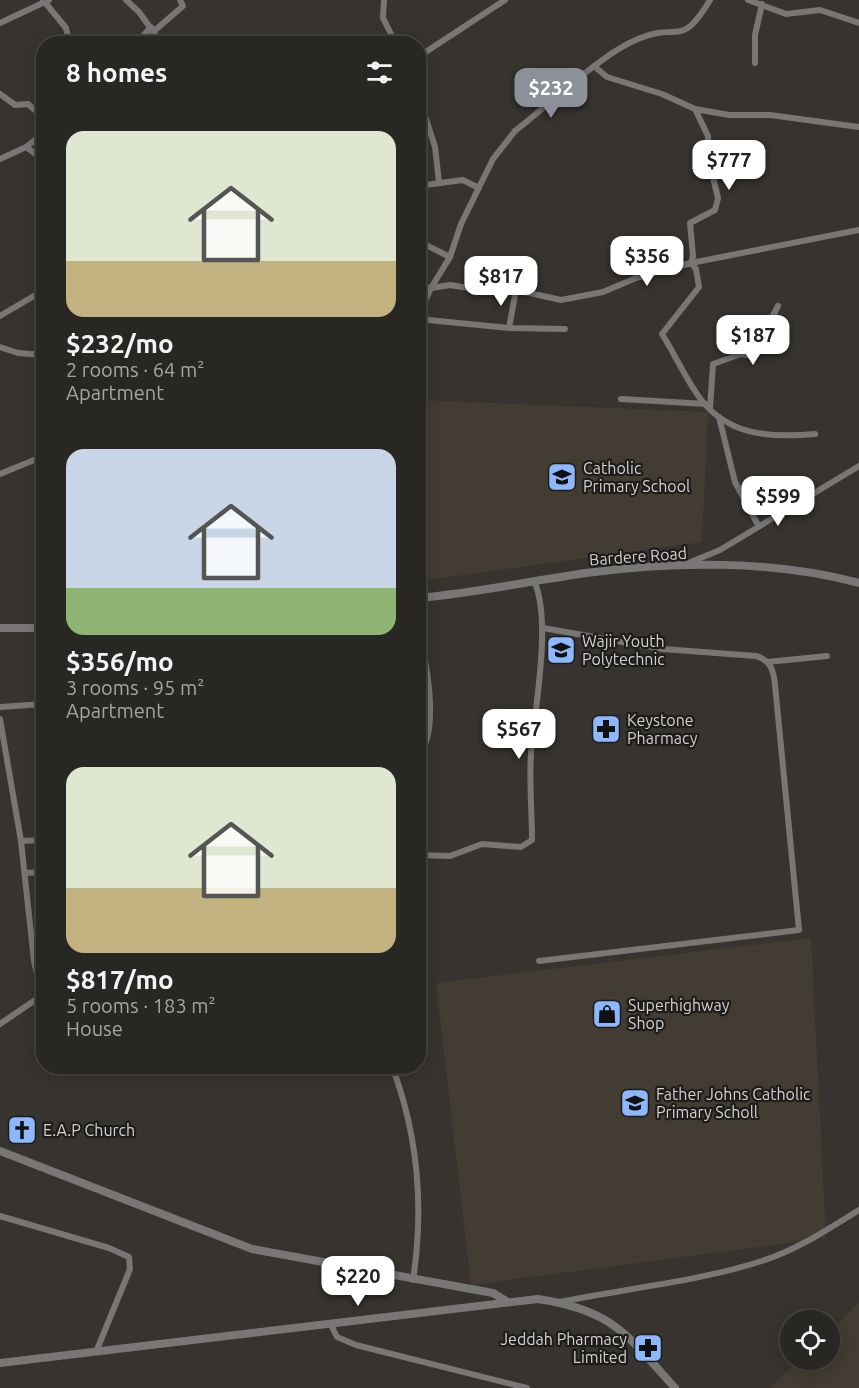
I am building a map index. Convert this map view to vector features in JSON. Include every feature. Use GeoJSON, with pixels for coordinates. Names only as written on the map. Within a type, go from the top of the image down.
{"type":"FeatureCollection","features":[{"type":"Feature","properties":{"kind":"street"},"geometry":{"type":"LineString","coordinates":[[126,0],[156,36]]}},
{"type":"Feature","properties":{"kind":"street"},"geometry":{"type":"LineString","coordinates":[[145,36],[183,6],[180,0]]}},
{"type":"Feature","properties":{"kind":"street"},"geometry":{"type":"LineString","coordinates":[[384,0],[383,18],[392,36]]}},
{"type":"Feature","properties":{"kind":"street"},"geometry":{"type":"LineString","coordinates":[[426,52],[505,0]]}},
{"type":"Feature","properties":{"kind":"street"},"geometry":{"type":"LineString","coordinates":[[426,300],[450,257],[461,224],[497,152],[515,130],[595,67],[639,38],[682,33],[696,23],[710,0]]}},
{"type":"Feature","properties":{"kind":"street"},"geometry":{"type":"LineString","coordinates":[[748,0],[786,14],[820,10],[859,23]]}},
{"type":"Feature","properties":{"kind":"street"},"geometry":{"type":"LineString","coordinates":[[0,23],[45,1],[66,28],[68,36]]}},
{"type":"Feature","properties":{"kind":"street"},"geometry":{"type":"LineString","coordinates":[[755,63],[755,35],[762,4]]}},
{"type":"Feature","properties":{"kind":"street"},"geometry":{"type":"LineString","coordinates":[[595,67],[607,77],[662,94],[695,109],[729,115],[770,115],[859,128]]}},
{"type":"Feature","properties":{"kind":"street"},"geometry":{"type":"LineString","coordinates":[[0,94],[15,105],[28,104],[36,110]]}},
{"type":"Feature","properties":{"kind":"street"},"geometry":{"type":"LineString","coordinates":[[691,263],[693,256],[690,223],[716,210],[718,198],[708,157],[708,136],[695,109]]}},
{"type":"Feature","properties":{"kind":"street"},"geometry":{"type":"LineString","coordinates":[[426,127],[435,147],[439,182]]}},
{"type":"Feature","properties":{"kind":"street"},"geometry":{"type":"LineString","coordinates":[[0,159],[26,147],[36,139]]}},
{"type":"Feature","properties":{"kind":"street"},"geometry":{"type":"LineString","coordinates":[[26,147],[36,154]]}},
{"type":"Feature","properties":{"kind":"street"},"geometry":{"type":"LineString","coordinates":[[426,184],[463,180],[479,188]]}},
{"type":"Feature","properties":{"kind":"street"},"geometry":{"type":"LineString","coordinates":[[426,287],[450,285],[486,291],[516,290],[561,300],[580,297],[691,263],[859,230]]}},
{"type":"Feature","properties":{"kind":"street"},"geometry":{"type":"LineString","coordinates":[[426,245],[450,257]]}},
{"type":"Feature","properties":{"kind":"street"},"geometry":{"type":"LineString","coordinates":[[691,263],[696,268],[699,287],[662,334],[696,393],[719,417],[740,431],[783,437],[815,434]]}},
{"type":"Feature","properties":{"kind":"street"},"geometry":{"type":"LineString","coordinates":[[509,328],[516,290]]}},
{"type":"Feature","properties":{"kind":"street"},"geometry":{"type":"LineString","coordinates":[[0,316],[36,295]]}},
{"type":"Feature","properties":{"kind":"street"},"geometry":{"type":"LineString","coordinates":[[708,406],[713,364],[741,354],[748,355],[764,333],[778,306]]}},
{"type":"Feature","properties":{"kind":"street"},"geometry":{"type":"LineString","coordinates":[[426,319],[509,328],[565,329]]}},
{"type":"Feature","properties":{"kind":"street"},"geometry":{"type":"LineString","coordinates":[[0,347],[18,353],[36,354]]}},
{"type":"Feature","properties":{"kind":"street"},"geometry":{"type":"LineString","coordinates":[[621,399],[708,406]]}},
{"type":"Feature","properties":{"kind":"street"},"geometry":{"type":"LineString","coordinates":[[719,417],[735,482],[758,525]]}},
{"type":"Feature","properties":{"kind":"street"},"geometry":{"type":"LineString","coordinates":[[0,474],[36,459]]}},
{"type":"Feature","properties":{"kind":"street"},"geometry":{"type":"LineString","coordinates":[[685,564],[720,550],[859,466]]}},
{"type":"Feature","properties":{"kind":"street","name":"Bardere Road"},"geometry":{"type":"LineString","coordinates":[[426,597],[640,567],[685,564],[762,566],[833,576],[859,583]]}},
{"type":"Feature","properties":{"kind":"street"},"geometry":{"type":"LineString","coordinates":[[426,855],[450,856],[482,844],[521,848],[532,840],[531,756],[543,628],[541,599],[534,581]]}},
{"type":"Feature","properties":{"kind":"street"},"geometry":{"type":"LineString","coordinates":[[0,628],[36,628]]}},
{"type":"Feature","properties":{"kind":"street"},"geometry":{"type":"LineString","coordinates":[[539,961],[799,930],[775,685],[773,672],[767,662],[756,656],[663,650],[543,628]]}},
{"type":"Feature","properties":{"kind":"street"},"geometry":{"type":"LineString","coordinates":[[767,662],[827,656]]}},
{"type":"Feature","properties":{"kind":"street"},"geometry":{"type":"LineString","coordinates":[[426,685],[430,714],[429,736],[426,745]]}},
{"type":"Feature","properties":{"kind":"street"},"geometry":{"type":"LineString","coordinates":[[0,707],[36,705]]}},
{"type":"Feature","properties":{"kind":"street"},"geometry":{"type":"LineString","coordinates":[[0,719],[21,841],[36,968]]}},
{"type":"Feature","properties":{"kind":"street"},"geometry":{"type":"LineString","coordinates":[[21,841],[36,840]]}},
{"type":"Feature","properties":{"kind":"street"},"geometry":{"type":"LineString","coordinates":[[25,873],[36,872]]}},
{"type":"Feature","properties":{"kind":"street"},"geometry":{"type":"LineString","coordinates":[[0,1024],[36,999]]}},
{"type":"Feature","properties":{"kind":"street"},"geometry":{"type":"LineString","coordinates":[[394,1074],[405,1112],[419,1190],[420,1222],[413,1280]]}},
{"type":"Feature","properties":{"kind":"street"},"geometry":{"type":"LineString","coordinates":[[0,1151],[252,1249],[493,1293],[506,1301]]}},
{"type":"Feature","properties":{"kind":"street"},"geometry":{"type":"LineString","coordinates":[[560,1302],[692,1280],[763,1261],[807,1241],[859,1210]]}},
{"type":"Feature","properties":{"kind":"street"},"geometry":{"type":"LineString","coordinates":[[0,1216],[109,1248],[129,1257],[130,1269],[96,1352]]}},
{"type":"Feature","properties":{"kind":"street"},"geometry":{"type":"LineString","coordinates":[[0,1363],[538,1299],[580,1306],[607,1319],[640,1348],[675,1388]]}},
{"type":"Feature","properties":{"kind":"street"},"geometry":{"type":"LineString","coordinates":[[330,1323],[337,1338],[356,1345],[528,1388]]}},
{"type":"Feature","properties":{"kind":"shaded area","name":"Catholic Primary School"},"geometry":{"type":"Polygon","coordinates":[[[426,400],[708,412],[702,542],[426,580],[426,400]]]}},
{"type":"Feature","properties":{"kind":"shaded area","name":"Father Johns Catholic Primary Scholl"},"geometry":{"type":"Polygon","coordinates":[[[811,938],[826,1238],[471,1285],[436,983],[811,938]]]}},
{"type":"Feature","properties":{"kind":"shaded area"},"geometry":{"type":"Polygon","coordinates":[[[859,1302],[859,1388],[770,1388],[789,1370],[840,1370],[840,1321],[859,1302]]]}},
{"type":"Feature","properties":{"kind":"place","name":"Catholic Primary School"},"geometry":{"type":"Point","coordinates":[562,477]}},
{"type":"Feature","properties":{"kind":"place","name":"Wajir Youth Polytechnic"},"geometry":{"type":"Point","coordinates":[561,650]}},
{"type":"Feature","properties":{"kind":"place","name":"Keystone Pharmacy"},"geometry":{"type":"Point","coordinates":[606,729]}},
{"type":"Feature","properties":{"kind":"place","name":"Superhighway Shop"},"geometry":{"type":"Point","coordinates":[607,1014]}},
{"type":"Feature","properties":{"kind":"place","name":"Father Johns Catholic Primary Scholl"},"geometry":{"type":"Point","coordinates":[635,1103]}},
{"type":"Feature","properties":{"kind":"place","name":"E.A.P Church"},"geometry":{"type":"Point","coordinates":[22,1130]}},
{"type":"Feature","properties":{"kind":"place","name":"Jeddah Pharmacy Limited"},"geometry":{"type":"Point","coordinates":[648,1348]}}]}
